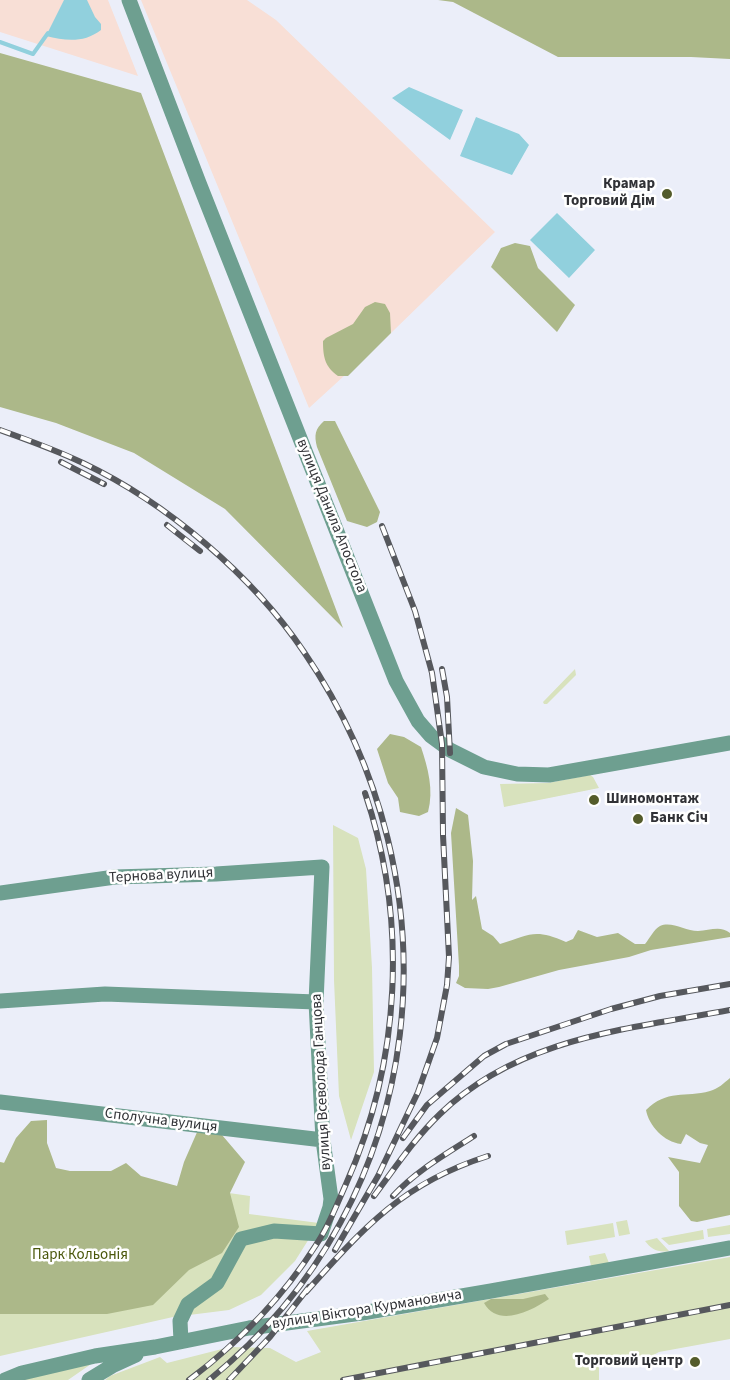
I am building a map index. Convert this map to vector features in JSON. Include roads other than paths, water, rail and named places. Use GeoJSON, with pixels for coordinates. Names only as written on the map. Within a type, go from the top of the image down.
{"type":"FeatureCollection","features":[{"type":"Feature","properties":{"kind":"street","name":"вулиця Данила Апостола"},"geometry":{"type":"LineString","coordinates":[[129,0],[396,681],[418,721],[431,736],[450,750],[484,766],[517,774],[549,775],[730,743]]}},
{"type":"Feature","properties":{"kind":"street","name":"Тернова вулиця"},"geometry":{"type":"LineString","coordinates":[[0,893],[115,877],[216,874],[322,867]]}},
{"type":"Feature","properties":{"kind":"street","name":"вулиця Всеволода Ганцова"},"geometry":{"type":"LineString","coordinates":[[181,1341],[180,1321],[188,1304],[218,1283],[241,1239],[274,1231],[321,1234],[330,1207],[331,1199],[323,1140],[316,1002],[322,867]]}},
{"type":"Feature","properties":{"kind":"street"},"geometry":{"type":"LineString","coordinates":[[0,1001],[105,994],[316,1002]]}},
{"type":"Feature","properties":{"kind":"street","name":"Сполучна вулиця"},"geometry":{"type":"LineString","coordinates":[[0,1102],[323,1140]]}},
{"type":"Feature","properties":{"kind":"street","name":"вулиця Віктора Курмановича"},"geometry":{"type":"LineString","coordinates":[[5,1380],[22,1373],[95,1356],[274,1324],[362,1313],[730,1248]]}},
{"type":"Feature","properties":{"kind":"street"},"geometry":{"type":"LineString","coordinates":[[89,1380],[112,1366],[155,1347]]}},
{"type":"Feature","properties":{"kind":"water"},"geometry":{"type":"Polygon","coordinates":[[[64,0],[87,0],[101,24],[101,30],[88,37],[75,40],[46,36],[64,0]]]}},
{"type":"Feature","properties":{"kind":"water"},"geometry":{"type":"Polygon","coordinates":[[[409,87],[463,110],[450,140],[392,98],[409,87]]]}},
{"type":"Feature","properties":{"kind":"water"},"geometry":{"type":"Polygon","coordinates":[[[476,117],[519,134],[529,145],[512,175],[460,156],[476,117]]]}},
{"type":"Feature","properties":{"kind":"water"},"geometry":{"type":"Polygon","coordinates":[[[557,213],[595,250],[569,278],[530,240],[557,213]]]}},
{"type":"Feature","properties":{"kind":"waterway"},"geometry":{"type":"LineString","coordinates":[[0,42],[33,54],[48,33]]}},
{"type":"Feature","properties":{"kind":"railway"},"geometry":{"type":"LineString","coordinates":[[0,430],[83,463],[146,499],[206,544],[259,596],[304,652],[355,743],[388,838],[403,937],[400,1036],[379,1132],[340,1223],[284,1307],[209,1380]]}},
{"type":"Feature","properties":{"kind":"railway"},"geometry":{"type":"LineString","coordinates":[[61,462],[104,484]]}},
{"type":"Feature","properties":{"kind":"railway"},"geometry":{"type":"LineString","coordinates":[[167,525],[200,551]]}},
{"type":"Feature","properties":{"kind":"railway"},"geometry":{"type":"LineString","coordinates":[[335,1250],[378,1176],[418,1092],[437,1038],[447,985],[449,957],[443,835],[442,744],[432,673],[415,611],[382,526]]}},
{"type":"Feature","properties":{"kind":"railway"},"geometry":{"type":"LineString","coordinates":[[442,669],[447,697],[450,753]]}},
{"type":"Feature","properties":{"kind":"railway"},"geometry":{"type":"LineString","coordinates":[[189,1380],[242,1335],[274,1301],[303,1264],[329,1223],[364,1137],[378,1089],[388,1040],[392,990],[392,940],[388,890],[379,841],[365,793]]}},
{"type":"Feature","properties":{"kind":"railway"},"geometry":{"type":"LineString","coordinates":[[403,1138],[427,1105],[484,1056],[506,1044],[611,1009],[660,996],[730,984]]}},
{"type":"Feature","properties":{"kind":"railway"},"geometry":{"type":"LineString","coordinates":[[374,1196],[413,1144],[440,1114],[471,1088],[504,1068],[539,1053],[614,1031],[730,1010]]}},
{"type":"Feature","properties":{"kind":"railway"},"geometry":{"type":"LineString","coordinates":[[393,1196],[421,1171],[474,1136]]}},
{"type":"Feature","properties":{"kind":"railway"},"geometry":{"type":"LineString","coordinates":[[306,1292],[347,1247],[408,1194],[458,1167],[488,1156]]}},
{"type":"Feature","properties":{"kind":"railway"},"geometry":{"type":"LineString","coordinates":[[229,1380],[270,1337],[309,1287]]}},
{"type":"Feature","properties":{"kind":"railway"},"geometry":{"type":"LineString","coordinates":[[343,1380],[730,1305]]}},
{"type":"Feature","properties":{"kind":"place","name":"Крамар Торговий Дім"},"geometry":{"type":"Point","coordinates":[667,194]}},
{"type":"Feature","properties":{"kind":"place","name":"Шиномонтаж"},"geometry":{"type":"Point","coordinates":[594,800]}},
{"type":"Feature","properties":{"kind":"place","name":"Банк Січ"},"geometry":{"type":"Point","coordinates":[638,819]}},
{"type":"Feature","properties":{"kind":"place","name":"Торговий центр"},"geometry":{"type":"Point","coordinates":[695,1362]}},
{"type":"Feature","properties":{"kind":"park label","name":"Парк Кольонія"},"geometry":{"type":"Point","coordinates":[80,1256]}}]}
